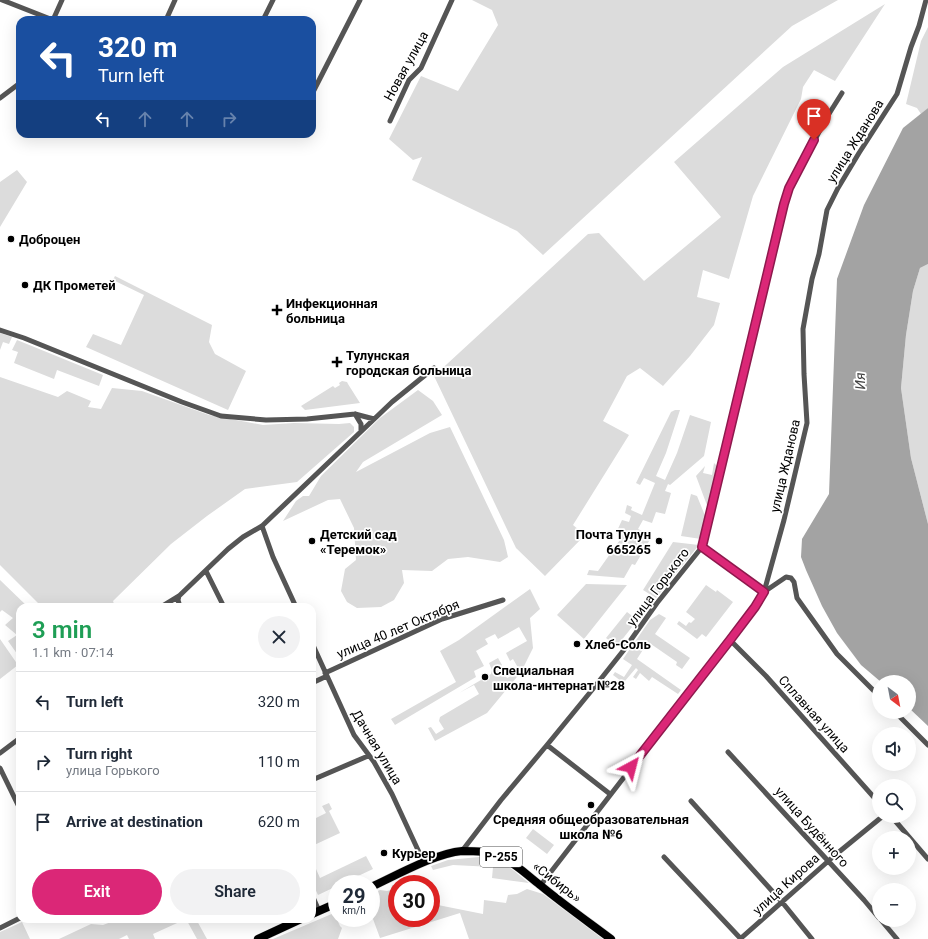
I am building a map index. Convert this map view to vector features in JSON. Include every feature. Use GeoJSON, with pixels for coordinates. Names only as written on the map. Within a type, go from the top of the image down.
{"type":"FeatureCollection","features":[{"type":"Feature","properties":{"kind":"highway","name":"«Сибирь»"},"geometry":{"type":"LineString","coordinates":[[380,883],[443,856],[462,851],[488,852],[498,855],[516,865],[540,886],[611,939]]}},
{"type":"Feature","properties":{"kind":"highway"},"geometry":{"type":"LineString","coordinates":[[316,913],[328,907]]}},
{"type":"Feature","properties":{"kind":"highway"},"geometry":{"type":"LineString","coordinates":[[258,939],[294,923]]}},
{"type":"Feature","properties":{"kind":"street"},"geometry":{"type":"LineString","coordinates":[[2,0],[43,16]]}},
{"type":"Feature","properties":{"kind":"street"},"geometry":{"type":"LineString","coordinates":[[55,16],[62,0]]}},
{"type":"Feature","properties":{"kind":"street"},"geometry":{"type":"LineString","coordinates":[[168,16],[175,0]]}},
{"type":"Feature","properties":{"kind":"street"},"geometry":{"type":"LineString","coordinates":[[265,16],[273,0]]}},
{"type":"Feature","properties":{"kind":"street"},"geometry":{"type":"LineString","coordinates":[[316,86],[360,0]]}},
{"type":"Feature","properties":{"kind":"street","name":"Новая улица"},"geometry":{"type":"LineString","coordinates":[[390,121],[409,80],[421,68],[452,0]]}},
{"type":"Feature","properties":{"kind":"street","name":"улица Жданова"},"geometry":{"type":"LineString","coordinates":[[540,886],[730,640],[755,607],[764,592],[784,520],[808,423],[804,374],[803,329],[827,210],[848,170],[897,94],[926,0]]}},
{"type":"Feature","properties":{"kind":"street"},"geometry":{"type":"LineString","coordinates":[[0,98],[16,86]]}},
{"type":"Feature","properties":{"kind":"street","name":"улица Горького"},"geometry":{"type":"LineString","coordinates":[[462,851],[501,800],[623,651],[657,603],[702,547],[789,188],[827,117],[842,93]]}},
{"type":"Feature","properties":{"kind":"street"},"geometry":{"type":"LineString","coordinates":[[0,330],[24,338],[182,402],[221,416],[266,420],[307,419],[355,414],[374,419]]}},
{"type":"Feature","properties":{"kind":"street"},"geometry":{"type":"LineString","coordinates":[[168,603],[179,596],[243,537],[262,526],[392,402],[434,368]]}},
{"type":"Feature","properties":{"kind":"street"},"geometry":{"type":"LineString","coordinates":[[355,414],[361,424],[361,431]]}},
{"type":"Feature","properties":{"kind":"street"},"geometry":{"type":"LineString","coordinates":[[262,526],[294,603]]}},
{"type":"Feature","properties":{"kind":"street"},"geometry":{"type":"LineString","coordinates":[[702,547],[764,592],[786,577],[791,578],[794,582],[797,598],[837,654],[872,689]]}},
{"type":"Feature","properties":{"kind":"street"},"geometry":{"type":"LineString","coordinates":[[206,571],[222,603]]}},
{"type":"Feature","properties":{"kind":"street"},"geometry":{"type":"LineString","coordinates":[[179,596],[179,603]]}},
{"type":"Feature","properties":{"kind":"street","name":"улица 40 лет Октября"},"geometry":{"type":"LineString","coordinates":[[316,680],[326,674],[442,620],[503,600]]}},
{"type":"Feature","properties":{"kind":"street","name":"Сплавная улица"},"geometry":{"type":"LineString","coordinates":[[730,640],[766,676],[872,795]]}},
{"type":"Feature","properties":{"kind":"street","name":"Дачная улица"},"geometry":{"type":"LineString","coordinates":[[316,652],[354,735],[368,756],[374,762],[392,794],[424,863]]}},
{"type":"Feature","properties":{"kind":"street"},"geometry":{"type":"LineString","coordinates":[[902,719],[928,745]]}},
{"type":"Feature","properties":{"kind":"street"},"geometry":{"type":"LineString","coordinates":[[0,752],[16,741]]}},
{"type":"Feature","properties":{"kind":"street"},"geometry":{"type":"LineString","coordinates":[[547,745],[610,794]]}},
{"type":"Feature","properties":{"kind":"street","name":"улица Будённого"},"geometry":{"type":"LineString","coordinates":[[728,752],[872,910]]}},
{"type":"Feature","properties":{"kind":"street"},"geometry":{"type":"LineString","coordinates":[[316,778],[368,756]]}},
{"type":"Feature","properties":{"kind":"street"},"geometry":{"type":"LineString","coordinates":[[0,768],[16,801]]}},
{"type":"Feature","properties":{"kind":"street"},"geometry":{"type":"LineString","coordinates":[[691,801],[782,902],[812,939]]}},
{"type":"Feature","properties":{"kind":"street","name":"улица Кирова"},"geometry":{"type":"LineString","coordinates":[[741,939],[875,823]]}},
{"type":"Feature","properties":{"kind":"street"},"geometry":{"type":"LineString","coordinates":[[896,823],[928,859]]}},
{"type":"Feature","properties":{"kind":"street"},"geometry":{"type":"LineString","coordinates":[[664,857],[741,939]]}},
{"type":"Feature","properties":{"kind":"street"},"geometry":{"type":"LineString","coordinates":[[0,928],[16,920]]}},
{"type":"Feature","properties":{"kind":"street","name":"улица Будённого"},"geometry":{"type":"LineString","coordinates":[[887,927],[897,939]]}},
{"type":"Feature","properties":{"kind":"shaded area"},"geometry":{"type":"Polygon","coordinates":[[[472,0],[838,0],[792,26],[543,255],[517,231],[412,180],[422,157],[413,160],[389,139],[421,76],[458,91],[498,25],[492,10],[472,0]]]}},
{"type":"Feature","properties":{"kind":"shaded area"},"geometry":{"type":"Polygon","coordinates":[[[885,4],[835,81],[814,70],[803,87],[801,99],[753,196],[729,279],[703,270],[697,297],[720,303],[714,325],[690,356],[663,386],[640,368],[627,376],[603,421],[629,435],[573,525],[585,535],[545,576],[516,548],[434,376],[588,234],[599,233],[644,281],[721,217],[674,162],[783,67],[885,4]]]}},
{"type":"Feature","properties":{"kind":"shaded area"},"geometry":{"type":"Polygon","coordinates":[[[928,27],[928,108],[921,114],[917,108],[906,104],[921,41],[928,27]]]}},
{"type":"Feature","properties":{"kind":"shaded area"},"geometry":{"type":"Polygon","coordinates":[[[17,170],[27,182],[0,227],[0,182],[17,170]]]}},
{"type":"Feature","properties":{"kind":"shaded area"},"geometry":{"type":"Polygon","coordinates":[[[928,264],[928,524],[911,458],[901,388],[906,335],[913,291],[920,268],[928,264]]]}},
{"type":"Feature","properties":{"kind":"shaded area"},"geometry":{"type":"Polygon","coordinates":[[[115,276],[212,325],[209,342],[215,354],[246,371],[228,410],[86,347],[93,334],[121,345],[144,295],[113,280],[115,276]]]}},
{"type":"Feature","properties":{"kind":"shaded area"},"geometry":{"type":"Polygon","coordinates":[[[0,333],[12,337],[9,344],[3,342],[0,350],[0,333]]]}},
{"type":"Feature","properties":{"kind":"shaded area"},"geometry":{"type":"Polygon","coordinates":[[[17,340],[103,375],[99,386],[57,370],[54,379],[14,363],[18,352],[12,350],[17,340]]]}},
{"type":"Feature","properties":{"kind":"shaded area"},"geometry":{"type":"Polygon","coordinates":[[[0,377],[58,397],[67,391],[91,401],[88,407],[101,409],[112,388],[142,391],[209,415],[263,425],[294,423],[350,423],[354,427],[354,432],[297,482],[245,489],[207,516],[171,544],[113,601],[114,603],[38,603],[0,565],[0,377]]]}},
{"type":"Feature","properties":{"kind":"shaded area"},"geometry":{"type":"Polygon","coordinates":[[[342,381],[347,382],[360,403],[305,410],[301,406],[333,386],[335,388],[340,385],[339,383],[342,381]]]}},
{"type":"Feature","properties":{"kind":"shaded area"},"geometry":{"type":"Polygon","coordinates":[[[418,390],[433,401],[442,415],[363,462],[356,472],[430,433],[450,427],[504,540],[508,557],[500,562],[468,557],[448,559],[432,571],[402,570],[404,583],[394,600],[381,607],[357,608],[347,602],[341,591],[345,569],[356,560],[354,528],[340,499],[328,500],[283,521],[296,501],[303,496],[309,496],[321,476],[380,418],[418,390]]]}},
{"type":"Feature","properties":{"kind":"shaded area"},"geometry":{"type":"Polygon","coordinates":[[[680,410],[666,453],[656,476],[665,480],[677,453],[690,415],[711,422],[704,456],[670,485],[668,484],[665,491],[671,493],[665,514],[656,512],[652,523],[643,520],[638,529],[652,536],[635,565],[632,564],[624,578],[587,575],[589,570],[598,571],[622,537],[616,533],[622,520],[629,522],[631,516],[625,513],[627,505],[632,507],[631,510],[642,515],[655,483],[644,478],[640,485],[636,483],[671,412],[680,410]]]}},
{"type":"Feature","properties":{"kind":"shaded area"},"geometry":{"type":"Polygon","coordinates":[[[714,463],[718,467],[708,508],[696,476],[705,466],[703,473],[712,475],[714,463]]]}},
{"type":"Feature","properties":{"kind":"shaded area"},"geometry":{"type":"Polygon","coordinates":[[[691,494],[697,496],[706,518],[701,539],[681,536],[691,494]]]}},
{"type":"Feature","properties":{"kind":"shaded area"},"geometry":{"type":"Polygon","coordinates":[[[673,542],[699,545],[656,598],[643,590],[673,542]]]}},
{"type":"Feature","properties":{"kind":"shaded area"},"geometry":{"type":"Polygon","coordinates":[[[0,580],[24,603],[16,603],[16,634],[5,625],[13,618],[2,610],[0,612],[0,580]]]}},
{"type":"Feature","properties":{"kind":"shaded area"},"geometry":{"type":"Polygon","coordinates":[[[586,584],[627,585],[584,639],[557,615],[586,584]]]}},
{"type":"Feature","properties":{"kind":"shaded area"},"geometry":{"type":"Polygon","coordinates":[[[706,585],[716,592],[717,590],[733,602],[706,637],[702,634],[697,639],[677,624],[679,621],[686,626],[689,622],[691,623],[695,619],[686,612],[706,585]]]}},
{"type":"Feature","properties":{"kind":"shaded area","name":"Специальная школа-интернат №28"},"geometry":{"type":"Polygon","coordinates":[[[530,589],[540,609],[530,618],[533,648],[521,672],[487,713],[435,741],[428,728],[431,727],[436,734],[444,729],[439,721],[440,717],[479,694],[474,685],[459,693],[491,674],[492,670],[489,663],[498,658],[502,665],[500,667],[507,678],[520,671],[513,659],[510,661],[506,653],[527,641],[519,627],[498,639],[495,634],[485,639],[488,644],[476,651],[484,666],[474,671],[476,677],[395,725],[391,719],[456,682],[440,651],[459,640],[530,589]]]}},
{"type":"Feature","properties":{"kind":"shaded area"},"geometry":{"type":"Polygon","coordinates":[[[627,612],[635,618],[630,625],[632,627],[617,646],[606,638],[627,612]]]}},
{"type":"Feature","properties":{"kind":"shaded area"},"geometry":{"type":"Polygon","coordinates":[[[659,614],[666,618],[655,634],[690,658],[682,669],[676,665],[677,662],[648,642],[637,659],[681,690],[678,694],[652,677],[649,681],[640,673],[636,679],[633,677],[638,670],[636,668],[625,681],[621,681],[613,675],[615,672],[624,677],[632,665],[623,659],[650,620],[659,614]]]}},
{"type":"Feature","properties":{"kind":"shaded area"},"geometry":{"type":"Polygon","coordinates":[[[16,636],[16,652],[8,641],[16,636]]]}},
{"type":"Feature","properties":{"kind":"shaded area"},"geometry":{"type":"Polygon","coordinates":[[[0,639],[16,662],[16,667],[0,679],[0,639]]]}},
{"type":"Feature","properties":{"kind":"shaded area"},"geometry":{"type":"Polygon","coordinates":[[[329,803],[332,809],[329,811],[340,833],[316,844],[316,818],[326,813],[322,806],[329,803]]]}},
{"type":"Feature","properties":{"kind":"shaded area"},"geometry":{"type":"Polygon","coordinates":[[[533,829],[554,845],[547,854],[526,838],[533,829]]]}},
{"type":"Feature","properties":{"kind":"shaded area"},"geometry":{"type":"Polygon","coordinates":[[[366,856],[373,869],[360,875],[328,875],[328,890],[318,895],[316,891],[316,869],[320,878],[366,856]]]}},
{"type":"Feature","properties":{"kind":"shaded area"},"geometry":{"type":"Polygon","coordinates":[[[479,857],[501,862],[529,883],[492,878],[493,867],[453,865],[433,870],[431,866],[448,860],[479,857]]]}},
{"type":"Feature","properties":{"kind":"shaded area"},"geometry":{"type":"Polygon","coordinates":[[[527,889],[543,894],[603,939],[469,939],[460,913],[440,919],[440,905],[483,914],[484,900],[506,903],[508,895],[517,894],[527,889]]]}},
{"type":"Feature","properties":{"kind":"shaded area"},"geometry":{"type":"Polygon","coordinates":[[[380,890],[387,891],[388,927],[415,927],[380,938],[376,927],[380,927],[380,890]]]}},
{"type":"Feature","properties":{"kind":"shaded area"},"geometry":{"type":"Polygon","coordinates":[[[328,916],[328,927],[342,928],[338,939],[273,939],[311,923],[316,923],[316,921],[328,916]]]}},
{"type":"Feature","properties":{"kind":"shaded area"},"geometry":{"type":"Polygon","coordinates":[[[22,923],[30,939],[0,939],[0,932],[22,923]]]}},
{"type":"Feature","properties":{"kind":"shaded area"},"geometry":{"type":"Polygon","coordinates":[[[108,923],[177,923],[153,934],[155,939],[129,939],[127,935],[119,939],[59,939],[91,924],[103,925],[108,923]]]}},
{"type":"Feature","properties":{"kind":"shaded area"},"geometry":{"type":"Polygon","coordinates":[[[188,923],[198,923],[207,939],[197,939],[188,923]]]}},
{"type":"Feature","properties":{"kind":"water","name":"Ия"},"geometry":{"type":"Polygon","coordinates":[[[928,108],[928,264],[920,268],[913,291],[906,335],[901,388],[911,458],[928,524],[928,726],[916,715],[916,675],[873,675],[861,665],[837,633],[822,606],[801,557],[802,539],[829,494],[837,279],[864,205],[903,128],[928,108]]]}},
{"type":"Feature","properties":{"kind":"place","name":"Доброцен"},"geometry":{"type":"Point","coordinates":[11,239]}},
{"type":"Feature","properties":{"kind":"place","name":"ДК Прометей"},"geometry":{"type":"Point","coordinates":[25,285]}},
{"type":"Feature","properties":{"kind":"place","name":"Инфекционная больница"},"geometry":{"type":"Point","coordinates":[277,310]}},
{"type":"Feature","properties":{"kind":"place","name":"Тулунская городская больница"},"geometry":{"type":"Point","coordinates":[337,362]}},
{"type":"Feature","properties":{"kind":"place","name":"Детский сад «Теремок»"},"geometry":{"type":"Point","coordinates":[312,541]}},
{"type":"Feature","properties":{"kind":"place","name":"Почта Тулун 665265"},"geometry":{"type":"Point","coordinates":[659,541]}},
{"type":"Feature","properties":{"kind":"place","name":"Хлеб-Соль"},"geometry":{"type":"Point","coordinates":[577,644]}},
{"type":"Feature","properties":{"kind":"place","name":"Специальная школа-интернат №28"},"geometry":{"type":"Point","coordinates":[485,677]}},
{"type":"Feature","properties":{"kind":"place","name":"Средняя общеобразовательная школа №6"},"geometry":{"type":"Point","coordinates":[591,805]}},
{"type":"Feature","properties":{"kind":"place","name":"Курьер"},"geometry":{"type":"Point","coordinates":[384,853]}},
{"type":"Feature","properties":{"kind":"route"},"geometry":{"type":"LineString","coordinates":[[631,767],[730,640],[755,607],[764,592],[702,547],[784,204],[789,188],[814,140]]}}]}
